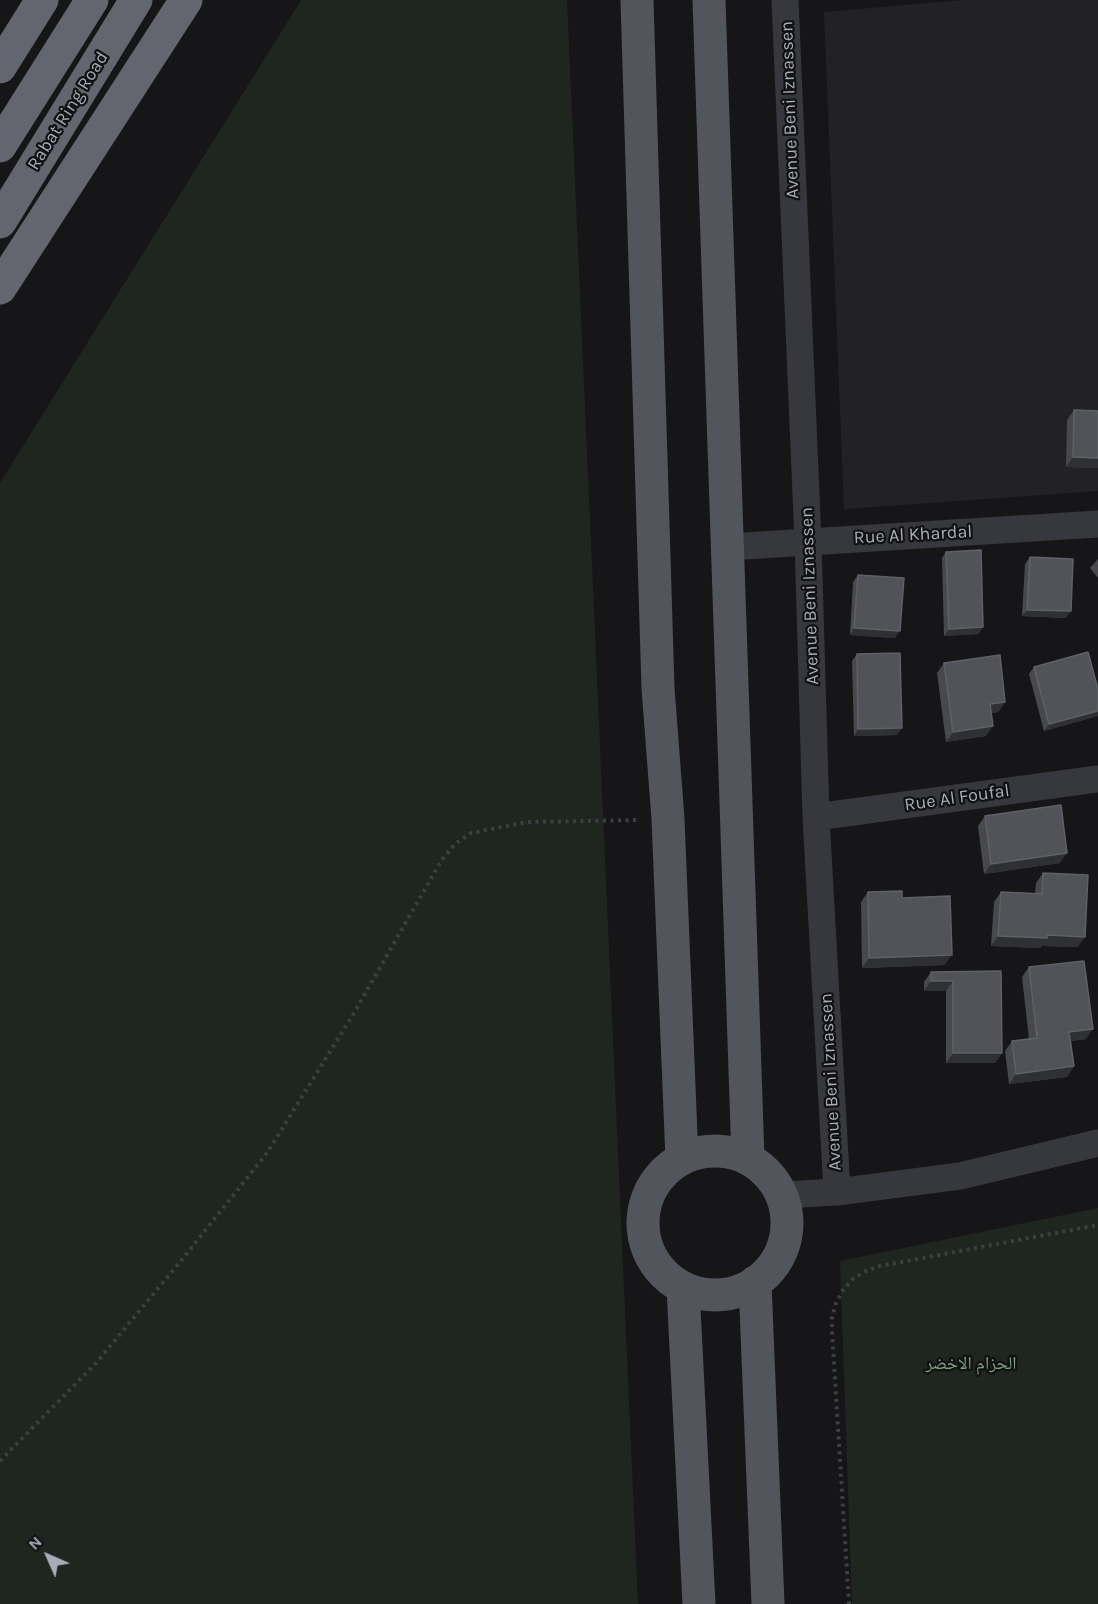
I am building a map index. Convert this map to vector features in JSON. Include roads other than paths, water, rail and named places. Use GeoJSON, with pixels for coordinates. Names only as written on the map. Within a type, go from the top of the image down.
{"type":"FeatureCollection","features":[{"type":"Feature","properties":{"kind":"highway"},"geometry":{"type":"LineString","coordinates":[[0,67],[42,0]]}},
{"type":"Feature","properties":{"kind":"highway"},"geometry":{"type":"LineString","coordinates":[[0,146],[92,0]]}},
{"type":"Feature","properties":{"kind":"highway","name":"Rabat Ring Road"},"geometry":{"type":"LineString","coordinates":[[0,222],[136,0]]}},
{"type":"Feature","properties":{"kind":"highway"},"geometry":{"type":"LineString","coordinates":[[0,288],[186,0]]}},
{"type":"Feature","properties":{"kind":"main road"},"geometry":{"type":"LineString","coordinates":[[637,0],[658,676],[668,819],[682,1160]]}},
{"type":"Feature","properties":{"kind":"main road"},"geometry":{"type":"LineString","coordinates":[[709,0],[748,1159]]}},
{"type":"Feature","properties":{"kind":"main road"},"geometry":{"type":"LineString","coordinates":[[703,1152],[725,1152],[748,1159],[769,1174],[782,1195],[788,1219],[785,1244],[774,1267],[755,1282],[732,1293],[708,1295],[683,1288],[663,1274],[649,1253],[644,1232],[645,1210],[652,1190],[664,1172],[682,1160],[703,1152]]}},
{"type":"Feature","properties":{"kind":"main road"},"geometry":{"type":"LineString","coordinates":[[755,1282],[768,1604]]}},
{"type":"Feature","properties":{"kind":"main road"},"geometry":{"type":"LineString","coordinates":[[683,1288],[699,1604]]}},
{"type":"Feature","properties":{"kind":"street","name":"Avenue Beni Iznassen"},"geometry":{"type":"LineString","coordinates":[[785,0],[808,541],[816,817],[837,1192]]}},
{"type":"Feature","properties":{"kind":"street","name":"Rue Al Khardal"},"geometry":{"type":"LineString","coordinates":[[728,547],[1098,524]]}},
{"type":"Feature","properties":{"kind":"street","name":"Rue Al Foufal"},"geometry":{"type":"LineString","coordinates":[[816,817],[1098,779]]}},
{"type":"Feature","properties":{"kind":"street"},"geometry":{"type":"LineString","coordinates":[[782,1195],[837,1192],[960,1176],[1098,1143]]}},
{"type":"Feature","properties":{"kind":"park label","name":"الحزام الاخضر"},"geometry":{"type":"Point","coordinates":[971,1364]}}]}
